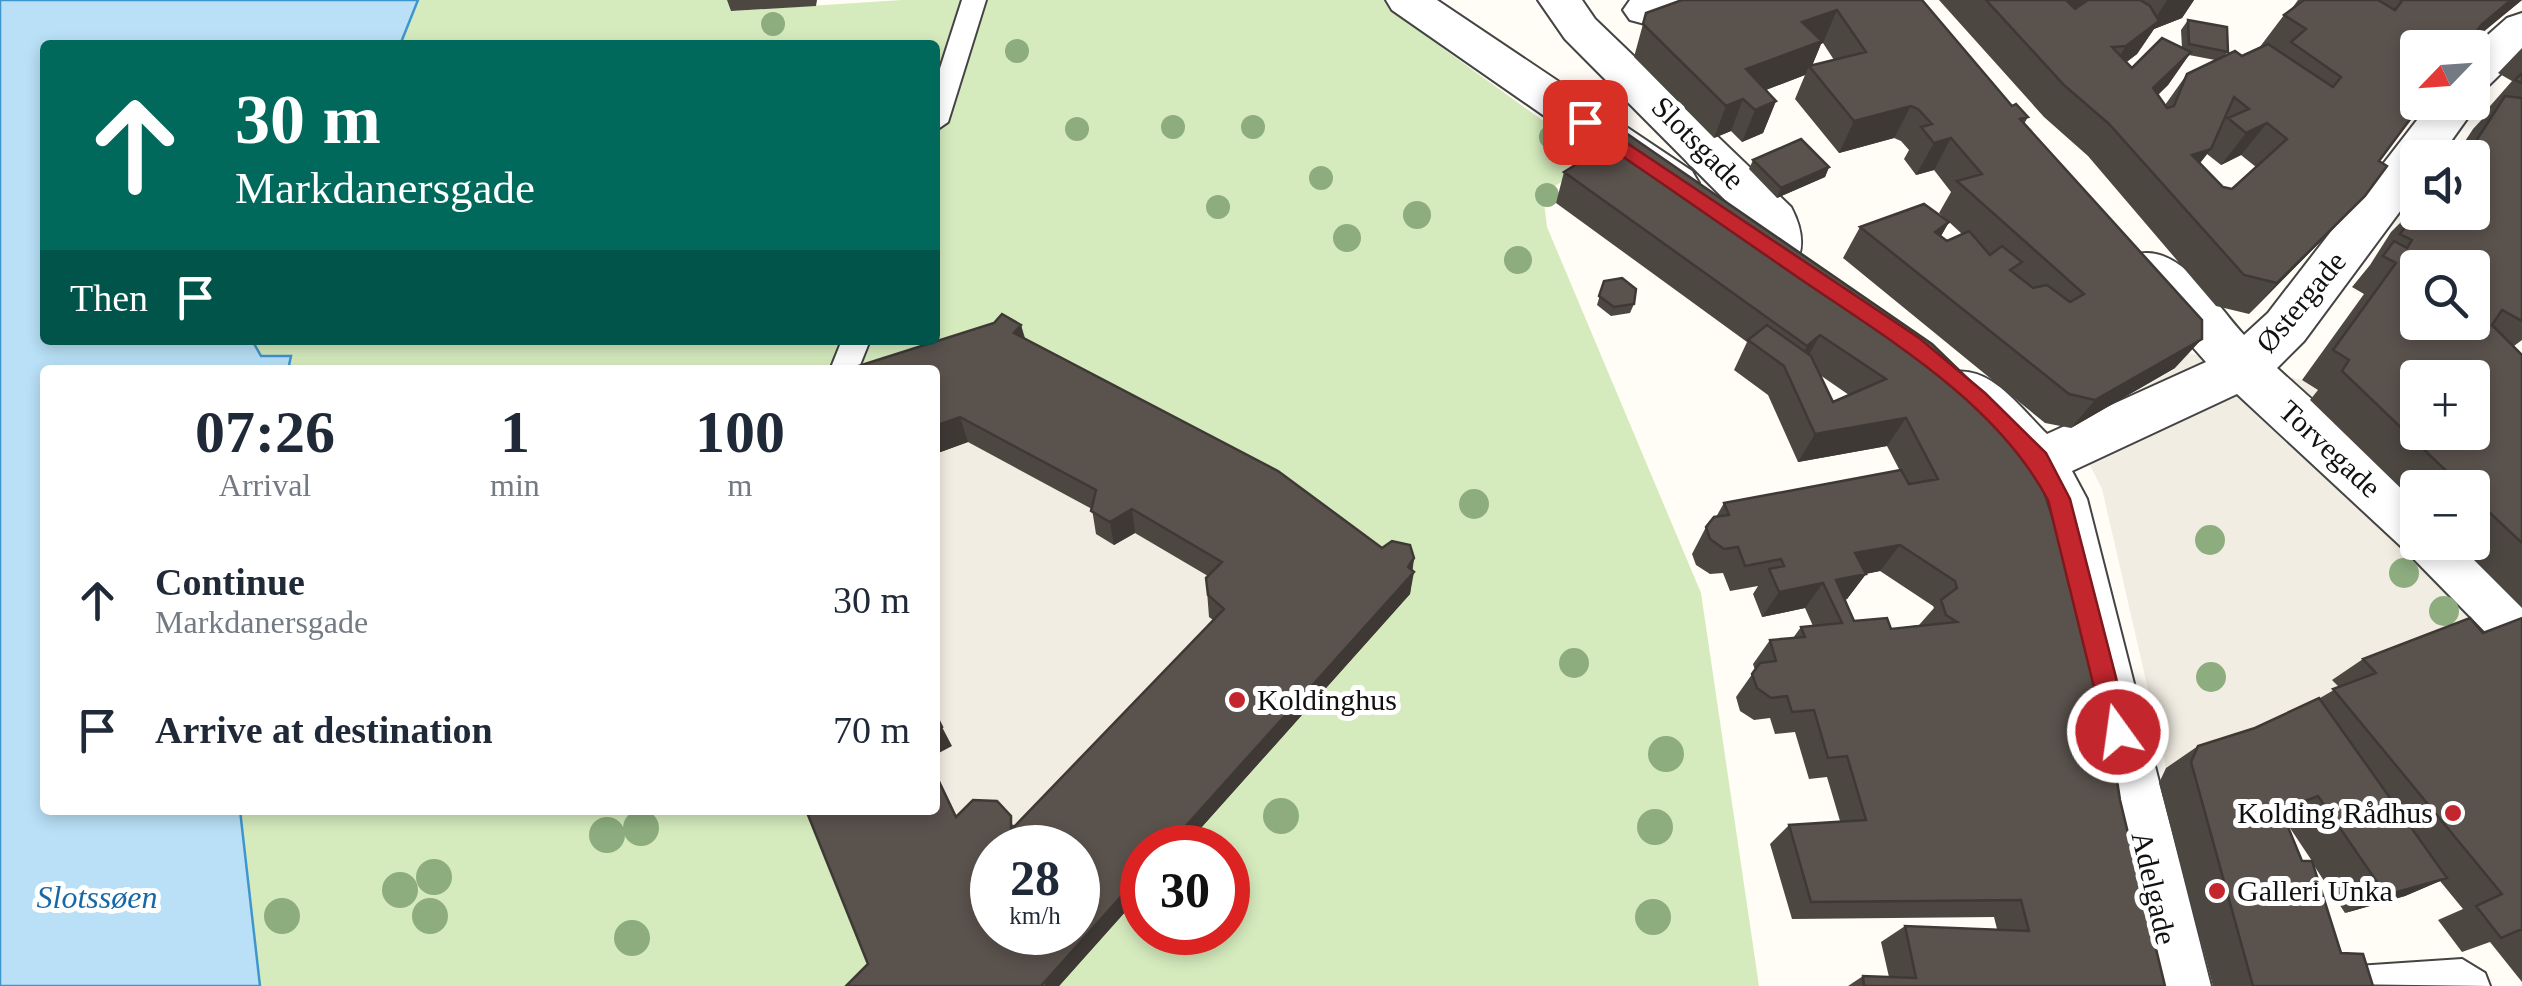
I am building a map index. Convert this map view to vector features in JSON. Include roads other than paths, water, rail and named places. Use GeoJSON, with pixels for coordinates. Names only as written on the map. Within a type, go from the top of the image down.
{"type":"FeatureCollection","features":[{"type":"Feature","properties":{"kind":"street"},"geometry":{"type":"LineString","coordinates":[[1406,0],[1819,281]]}},
{"type":"Feature","properties":{"kind":"street","name":"Slotsgade"},"geometry":{"type":"LineString","coordinates":[[1559,0],[1580,30],[1774,220],[1778,252]]}},
{"type":"Feature","properties":{"kind":"street"},"geometry":{"type":"LineString","coordinates":[[2490,58],[2522,28]]}},
{"type":"Feature","properties":{"kind":"street","name":"Østergade"},"geometry":{"type":"LineString","coordinates":[[2038,460],[2078,446],[2242,368],[2286,327],[2442,120]]}},
{"type":"Feature","properties":{"kind":"street","name":"Torvegade"},"geometry":{"type":"LineString","coordinates":[[2122,236],[2242,368],[2400,514]]}},
{"type":"Feature","properties":{"kind":"street","name":"Adelgade"},"geometry":{"type":"LineString","coordinates":[[1924,355],[1978,399],[2038,460],[2059,499],[2177,986]]}},
{"type":"Feature","properties":{"kind":"street"},"geometry":{"type":"LineString","coordinates":[[2449,560],[2522,629]]}},
{"type":"Feature","properties":{"kind":"lane"},"geometry":{"type":"LineString","coordinates":[[940,106],[974,0]]}},
{"type":"Feature","properties":{"kind":"lane"},"geometry":{"type":"LineString","coordinates":[[2357,984],[2462,978],[2472,986]]}},
{"type":"Feature","properties":{"kind":"water","name":"Slotssøen"},"geometry":{"type":"Polygon","coordinates":[[[0,0],[418,0],[402,40],[40,40],[40,345],[255,345],[261,356],[291,356],[289,365],[40,365],[40,815],[241,815],[260,986],[0,986],[0,0]]]}},
{"type":"Feature","properties":{"kind":"place","name":"Koldinghus"},"geometry":{"type":"Point","coordinates":[1237,700]}},
{"type":"Feature","properties":{"kind":"place","name":"Kolding Rådhus"},"geometry":{"type":"Point","coordinates":[2453,813]}},
{"type":"Feature","properties":{"kind":"place","name":"Galleri Unka"},"geometry":{"type":"Point","coordinates":[2217,891]}}]}
